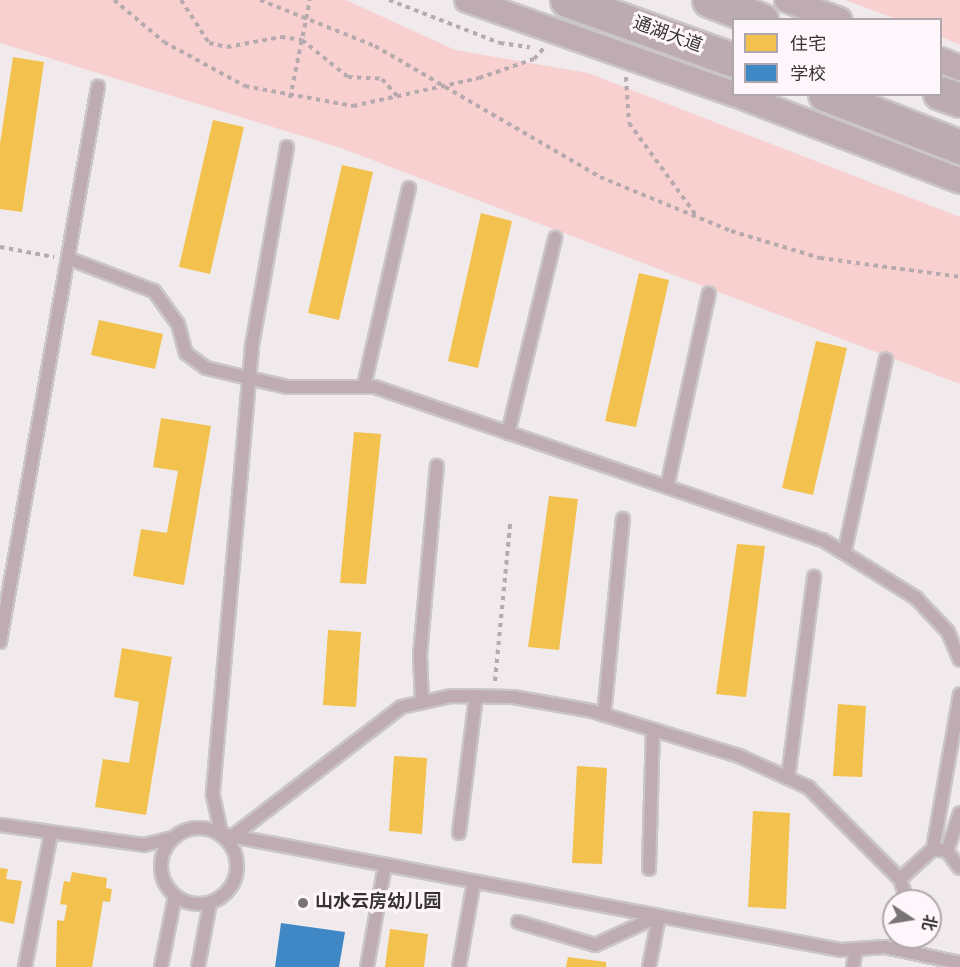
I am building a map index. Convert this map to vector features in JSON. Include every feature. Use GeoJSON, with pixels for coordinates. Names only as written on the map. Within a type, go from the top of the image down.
{"type":"FeatureCollection","features":[{"type":"Feature","properties":{"kind":"main road","name":"通湖大道"},"geometry":{"type":"LineString","coordinates":[[567,0],[732,59]]}},
{"type":"Feature","properties":{"kind":"main road"},"geometry":{"type":"LineString","coordinates":[[709,0],[756,18]]}},
{"type":"Feature","properties":{"kind":"main road"},"geometry":{"type":"LineString","coordinates":[[942,94],[960,100]]}},
{"type":"Feature","properties":{"kind":"main road"},"geometry":{"type":"LineString","coordinates":[[830,96],[960,147]]}},
{"type":"Feature","properties":{"kind":"street"},"geometry":{"type":"LineString","coordinates":[[467,0],[732,93]]}},
{"type":"Feature","properties":{"kind":"street"},"geometry":{"type":"LineString","coordinates":[[787,0],[834,18]]}},
{"type":"Feature","properties":{"kind":"street"},"geometry":{"type":"LineString","coordinates":[[942,61],[960,68]]}},
{"type":"Feature","properties":{"kind":"street"},"geometry":{"type":"LineString","coordinates":[[739,96],[960,181]]}},
{"type":"Feature","properties":{"kind":"lane"},"geometry":{"type":"LineString","coordinates":[[0,642],[70,259],[98,87]]}},
{"type":"Feature","properties":{"kind":"lane"},"geometry":{"type":"LineString","coordinates":[[198,967],[210,903],[235,878],[235,854],[213,795],[250,380],[287,147]]}},
{"type":"Feature","properties":{"kind":"lane"},"geometry":{"type":"LineString","coordinates":[[364,386],[409,188]]}},
{"type":"Feature","properties":{"kind":"lane"},"geometry":{"type":"LineString","coordinates":[[508,433],[555,238]]}},
{"type":"Feature","properties":{"kind":"lane"},"geometry":{"type":"LineString","coordinates":[[70,259],[154,291],[173,316],[193,361],[250,380],[287,387],[364,386],[667,487],[845,550],[916,598],[959,651]]}},
{"type":"Feature","properties":{"kind":"lane"},"geometry":{"type":"LineString","coordinates":[[667,487],[709,293]]}},
{"type":"Feature","properties":{"kind":"lane"},"geometry":{"type":"LineString","coordinates":[[845,550],[886,359]]}},
{"type":"Feature","properties":{"kind":"lane"},"geometry":{"type":"LineString","coordinates":[[422,701],[420,655],[437,466]]}},
{"type":"Feature","properties":{"kind":"lane"},"geometry":{"type":"LineString","coordinates":[[604,715],[623,519]]}},
{"type":"Feature","properties":{"kind":"lane"},"geometry":{"type":"LineString","coordinates":[[788,778],[814,577]]}},
{"type":"Feature","properties":{"kind":"lane"},"geometry":{"type":"LineString","coordinates":[[900,879],[933,849],[960,694]]}},
{"type":"Feature","properties":{"kind":"lane"},"geometry":{"type":"LineString","coordinates":[[459,833],[476,696]]}},
{"type":"Feature","properties":{"kind":"lane"},"geometry":{"type":"LineString","coordinates":[[227,835],[401,707],[422,701],[493,696],[604,715],[739,756],[808,787],[900,879],[903,889]]}},
{"type":"Feature","properties":{"kind":"lane"},"geometry":{"type":"LineString","coordinates":[[650,869],[653,730]]}},
{"type":"Feature","properties":{"kind":"lane"},"geometry":{"type":"LineString","coordinates":[[947,851],[960,813]]}},
{"type":"Feature","properties":{"kind":"lane"},"geometry":{"type":"LineString","coordinates":[[0,825],[144,845],[172,838],[195,827],[227,835],[659,916],[856,949],[901,950],[960,960]]}},
{"type":"Feature","properties":{"kind":"lane"},"geometry":{"type":"LineString","coordinates":[[25,967],[51,833]]}},
{"type":"Feature","properties":{"kind":"lane"},"geometry":{"type":"LineString","coordinates":[[161,967],[175,896],[160,862],[172,838]]}},
{"type":"Feature","properties":{"kind":"lane"},"geometry":{"type":"LineString","coordinates":[[933,849],[947,851],[960,868]]}},
{"type":"Feature","properties":{"kind":"lane"},"geometry":{"type":"LineString","coordinates":[[368,967],[385,864]]}},
{"type":"Feature","properties":{"kind":"lane"},"geometry":{"type":"LineString","coordinates":[[459,967],[474,881]]}},
{"type":"Feature","properties":{"kind":"lane"},"geometry":{"type":"LineString","coordinates":[[175,896],[210,903]]}},
{"type":"Feature","properties":{"kind":"lane"},"geometry":{"type":"LineString","coordinates":[[518,922],[595,945],[659,916]]}},
{"type":"Feature","properties":{"kind":"lane"},"geometry":{"type":"LineString","coordinates":[[649,967],[659,916]]}},
{"type":"Feature","properties":{"kind":"lane"},"geometry":{"type":"LineString","coordinates":[[853,967],[856,949]]}},
{"type":"Feature","properties":{"kind":"path"},"geometry":{"type":"LineString","coordinates":[[114,0],[164,42],[217,73],[290,98],[354,106],[400,99],[450,86],[534,59],[545,48]]}},
{"type":"Feature","properties":{"kind":"path"},"geometry":{"type":"LineString","coordinates":[[181,0],[204,37],[218,47],[281,37],[302,40],[348,77],[382,79],[400,99]]}},
{"type":"Feature","properties":{"kind":"path"},"geometry":{"type":"LineString","coordinates":[[260,0],[307,15],[450,86],[600,177],[698,218],[820,258],[960,277]]}},
{"type":"Feature","properties":{"kind":"path"},"geometry":{"type":"LineString","coordinates":[[290,98],[310,0]]}},
{"type":"Feature","properties":{"kind":"path"},"geometry":{"type":"LineString","coordinates":[[626,68],[629,123],[698,218]]}},
{"type":"Feature","properties":{"kind":"path"},"geometry":{"type":"LineString","coordinates":[[0,247],[70,259]]}},
{"type":"Feature","properties":{"kind":"path"},"geometry":{"type":"LineString","coordinates":[[493,696],[510,524]]}},
{"type":"Feature","properties":{"kind":"shaded area"},"geometry":{"type":"Polygon","coordinates":[[[0,0],[346,0],[455,50],[588,73],[960,217],[960,384],[341,148],[0,43],[0,0]]]}},
{"type":"Feature","properties":{"kind":"shaded area"},"geometry":{"type":"Polygon","coordinates":[[[845,0],[960,0],[960,45],[942,37],[942,18],[893,18],[845,0]]]}},
{"type":"Feature","properties":{"kind":"building: 住宅"},"geometry":{"type":"Polygon","coordinates":[[[13,57],[44,62],[22,212],[0,209],[0,144],[13,57]]]}},
{"type":"Feature","properties":{"kind":"building: 住宅"},"geometry":{"type":"Polygon","coordinates":[[[213,120],[244,127],[210,274],[179,267],[213,120]]]}},
{"type":"Feature","properties":{"kind":"building: 住宅"},"geometry":{"type":"Polygon","coordinates":[[[342,165],[373,172],[339,320],[308,313],[342,165]]]}},
{"type":"Feature","properties":{"kind":"building: 住宅"},"geometry":{"type":"Polygon","coordinates":[[[481,213],[512,221],[478,368],[448,361],[481,213]]]}},
{"type":"Feature","properties":{"kind":"building: 住宅"},"geometry":{"type":"Polygon","coordinates":[[[639,273],[669,280],[636,427],[605,421],[639,273]]]}},
{"type":"Feature","properties":{"kind":"building: 住宅"},"geometry":{"type":"Polygon","coordinates":[[[99,320],[163,334],[155,369],[91,355],[99,320]]]}},
{"type":"Feature","properties":{"kind":"building: 住宅"},"geometry":{"type":"Polygon","coordinates":[[[816,341],[847,348],[813,495],[782,488],[816,341]]]}},
{"type":"Feature","properties":{"kind":"building: 住宅"},"geometry":{"type":"Polygon","coordinates":[[[161,418],[211,426],[184,585],[133,576],[141,529],[167,533],[178,471],[153,467],[161,418]]]}},
{"type":"Feature","properties":{"kind":"building: 住宅"},"geometry":{"type":"Polygon","coordinates":[[[354,432],[381,434],[366,584],[340,583],[354,432]]]}},
{"type":"Feature","properties":{"kind":"building: 住宅"},"geometry":{"type":"Polygon","coordinates":[[[549,496],[578,499],[559,650],[528,647],[549,496]]]}},
{"type":"Feature","properties":{"kind":"building: 住宅"},"geometry":{"type":"Polygon","coordinates":[[[737,544],[765,546],[746,697],[716,694],[737,544]]]}},
{"type":"Feature","properties":{"kind":"building: 住宅"},"geometry":{"type":"Polygon","coordinates":[[[328,630],[361,632],[356,707],[323,705],[328,630]]]}},
{"type":"Feature","properties":{"kind":"building: 住宅"},"geometry":{"type":"Polygon","coordinates":[[[122,648],[172,657],[146,815],[95,807],[103,759],[129,763],[139,702],[114,697],[122,648]]]}},
{"type":"Feature","properties":{"kind":"building: 住宅"},"geometry":{"type":"Polygon","coordinates":[[[838,704],[866,706],[862,777],[833,776],[838,704]]]}},
{"type":"Feature","properties":{"kind":"building: 住宅"},"geometry":{"type":"Polygon","coordinates":[[[394,756],[427,758],[422,834],[389,831],[394,756]]]}},
{"type":"Feature","properties":{"kind":"building: 住宅"},"geometry":{"type":"Polygon","coordinates":[[[577,766],[607,768],[602,864],[572,863],[577,766]]]}},
{"type":"Feature","properties":{"kind":"building: 住宅"},"geometry":{"type":"Polygon","coordinates":[[[753,811],[790,813],[786,909],[748,907],[753,811]]]}},
{"type":"Feature","properties":{"kind":"building: 住宅"},"geometry":{"type":"Polygon","coordinates":[[[0,868],[8,869],[6,879],[22,881],[14,924],[0,921],[0,868]]]}},
{"type":"Feature","properties":{"kind":"building: 住宅"},"geometry":{"type":"Polygon","coordinates":[[[72,872],[107,878],[106,888],[112,889],[110,902],[103,901],[92,967],[56,967],[57,920],[64,921],[67,905],[60,904],[64,881],[70,882],[72,872]]]}},
{"type":"Feature","properties":{"kind":"building: 住宅"},"geometry":{"type":"Polygon","coordinates":[[[390,929],[428,934],[424,967],[385,967],[390,929]]]}},
{"type":"Feature","properties":{"kind":"building: 住宅"},"geometry":{"type":"Polygon","coordinates":[[[568,957],[606,962],[606,967],[566,967],[568,957]]]}},
{"type":"Feature","properties":{"kind":"building: 学校"},"geometry":{"type":"Polygon","coordinates":[[[281,923],[345,932],[339,967],[275,967],[281,923]]]}},
{"type":"Feature","properties":{"kind":"place","name":"山水云房幼儿园"},"geometry":{"type":"Point","coordinates":[303,903]}}]}
